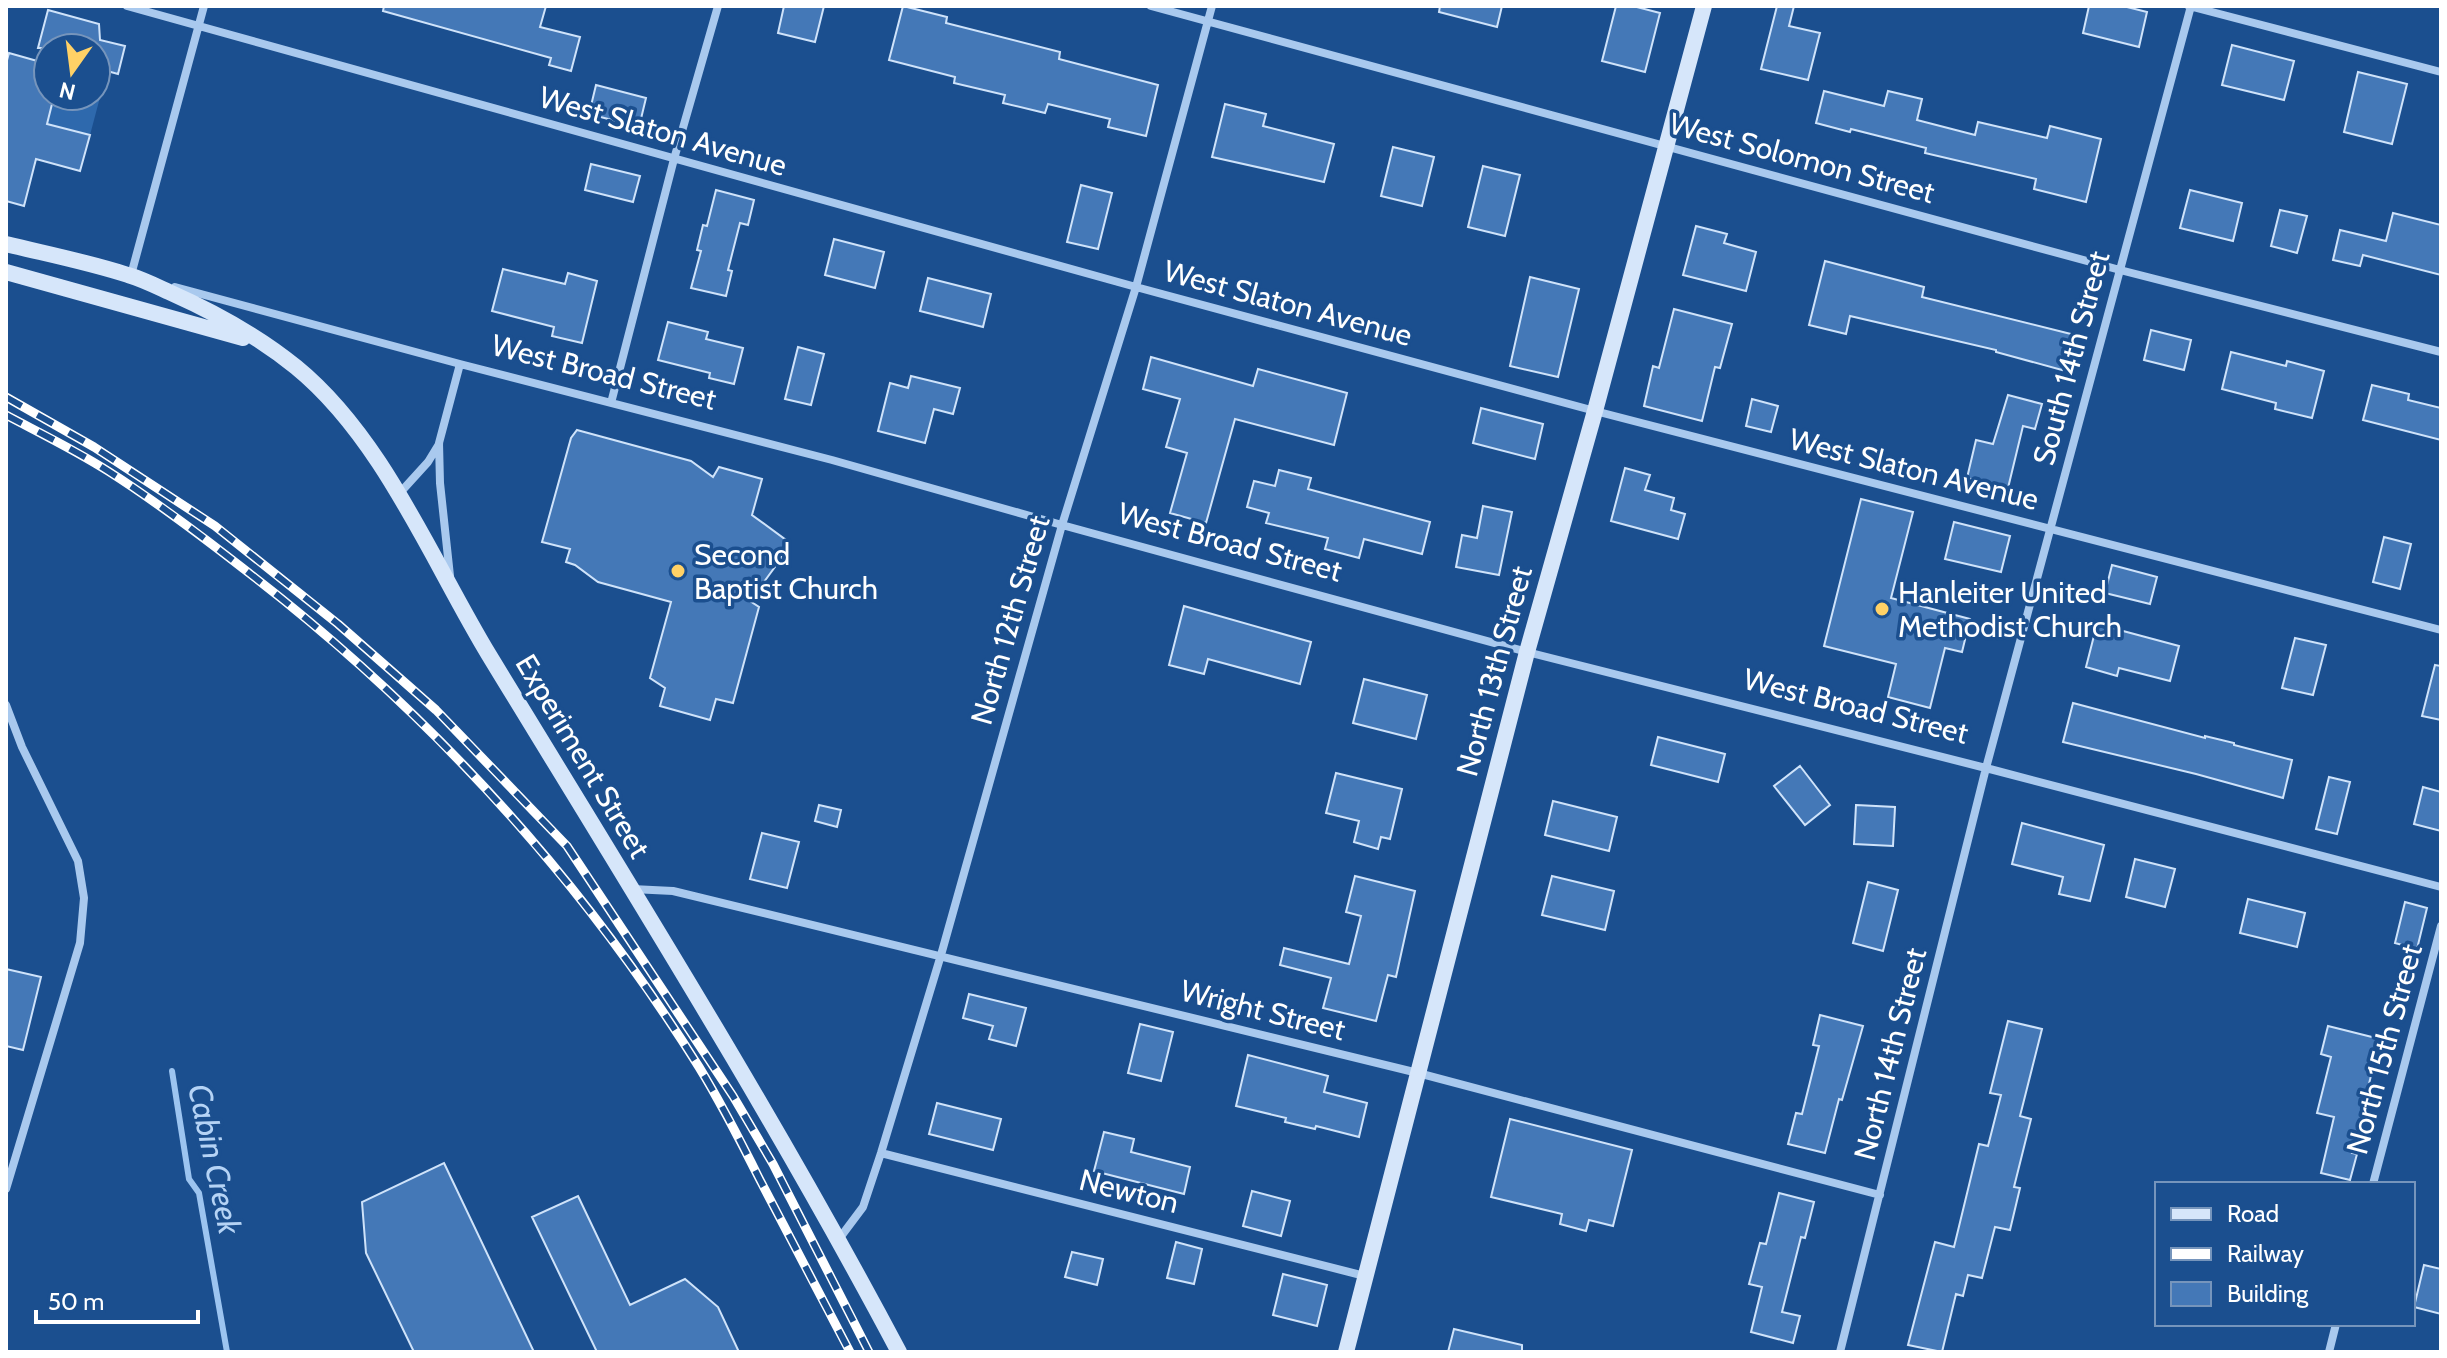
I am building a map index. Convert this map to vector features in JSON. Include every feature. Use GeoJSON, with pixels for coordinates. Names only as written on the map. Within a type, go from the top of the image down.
{"type":"FeatureCollection","features":[{"type":"Feature","properties":{"kind":"main road","name":"North 13th Street"},"geometry":{"type":"LineString","coordinates":[[1346,1352],[1527,652],[1704,6]]}},
{"type":"Feature","properties":{"kind":"main road","name":"West Broad Street"},"geometry":{"type":"LineString","coordinates":[[6,244],[131,275]]}},
{"type":"Feature","properties":{"kind":"main road"},"geometry":{"type":"LineString","coordinates":[[6,272],[263,344]]}},
{"type":"Feature","properties":{"kind":"main road","name":"Experiment Street"},"geometry":{"type":"LineString","coordinates":[[131,275],[207,309],[296,367],[337,407],[362,438],[839,1239],[899,1352]]}},
{"type":"Feature","properties":{"kind":"street","name":"West Slaton Avenue"},"geometry":{"type":"LineString","coordinates":[[127,6],[1136,287],[1595,411],[2441,630]]}},
{"type":"Feature","properties":{"kind":"street"},"geometry":{"type":"LineString","coordinates":[[131,275],[204,6]]}},
{"type":"Feature","properties":{"kind":"street"},"geometry":{"type":"LineString","coordinates":[[611,403],[674,159],[718,6]]}},
{"type":"Feature","properties":{"kind":"street","name":"West Solomon Street"},"geometry":{"type":"LineString","coordinates":[[1151,6],[2120,270],[2441,352]]}},
{"type":"Feature","properties":{"kind":"street","name":"North 12th Street"},"geometry":{"type":"LineString","coordinates":[[839,1239],[863,1207],[941,955],[1062,525],[1136,287],[1212,6]]}},
{"type":"Feature","properties":{"kind":"street"},"geometry":{"type":"LineString","coordinates":[[2190,6],[2441,72]]}},
{"type":"Feature","properties":{"kind":"street","name":"South 14th Street"},"geometry":{"type":"LineString","coordinates":[[1986,768],[2190,6]]}},
{"type":"Feature","properties":{"kind":"street","name":"West Broad Street"},"geometry":{"type":"LineString","coordinates":[[131,275],[832,460],[1527,652],[2441,887]]}},
{"type":"Feature","properties":{"kind":"street"},"geometry":{"type":"LineString","coordinates":[[398,495],[428,462],[439,443],[460,364]]}},
{"type":"Feature","properties":{"kind":"street"},"geometry":{"type":"LineString","coordinates":[[439,443],[441,496],[452,589]]}},
{"type":"Feature","properties":{"kind":"street"},"geometry":{"type":"LineString","coordinates":[[6,705],[22,747],[78,861],[84,898],[80,943],[6,1189]]}},
{"type":"Feature","properties":{"kind":"street","name":"North 14th Street"},"geometry":{"type":"LineString","coordinates":[[1840,1352],[1986,768]]}},
{"type":"Feature","properties":{"kind":"street","name":"Wright Street"},"geometry":{"type":"LineString","coordinates":[[631,889],[673,891],[941,955],[1418,1073],[1880,1195]]}},
{"type":"Feature","properties":{"kind":"street","name":"North 15th Street"},"geometry":{"type":"LineString","coordinates":[[2374,1182],[2441,926]]}},
{"type":"Feature","properties":{"kind":"street","name":"Newton"},"geometry":{"type":"LineString","coordinates":[[881,1153],[1365,1276]]}},
{"type":"Feature","properties":{"kind":"street"},"geometry":{"type":"LineString","coordinates":[[2329,1352],[2336,1326]]}},
{"type":"Feature","properties":{"kind":"shaded area"},"geometry":{"type":"Polygon","coordinates":[[[50,112],[96,112],[90,135],[47,124],[50,112]]]}},
{"type":"Feature","properties":{"kind":"building"},"geometry":{"type":"Polygon","coordinates":[[[384,6],[546,6],[540,27],[580,37],[571,71],[549,65],[551,58],[383,11],[384,6]]]}},
{"type":"Feature","properties":{"kind":"building"},"geometry":{"type":"Polygon","coordinates":[[[784,6],[824,6],[815,42],[778,33],[784,6]]]}},
{"type":"Feature","properties":{"kind":"building"},"geometry":{"type":"Polygon","coordinates":[[[903,6],[947,17],[946,23],[1060,52],[1059,59],[1158,85],[1146,136],[1108,127],[1110,119],[1048,104],[1045,113],[1003,103],[1005,95],[954,83],[955,77],[889,60],[903,6]]]}},
{"type":"Feature","properties":{"kind":"building"},"geometry":{"type":"Polygon","coordinates":[[[1440,6],[1502,6],[1497,27],[1439,12],[1440,6]]]}},
{"type":"Feature","properties":{"kind":"building"},"geometry":{"type":"Polygon","coordinates":[[[1616,6],[1633,6],[1660,13],[1645,72],[1602,61],[1616,6]]]}},
{"type":"Feature","properties":{"kind":"building"},"geometry":{"type":"Polygon","coordinates":[[[1777,6],[1794,6],[1789,26],[1820,33],[1808,80],[1761,69],[1777,6]]]}},
{"type":"Feature","properties":{"kind":"building"},"geometry":{"type":"Polygon","coordinates":[[[2089,6],[2123,6],[2147,12],[2139,47],[2083,33],[2089,6]]]}},
{"type":"Feature","properties":{"kind":"building"},"geometry":{"type":"Polygon","coordinates":[[[48,10],[99,24],[100,32],[42,32],[48,10]]]}},
{"type":"Feature","properties":{"kind":"building"},"geometry":{"type":"Polygon","coordinates":[[[112,43],[125,46],[118,74],[112,72],[112,43]]]}},
{"type":"Feature","properties":{"kind":"building"},"geometry":{"type":"Polygon","coordinates":[[[2232,45],[2294,61],[2284,100],[2222,85],[2232,45]]]}},
{"type":"Feature","properties":{"kind":"building"},"geometry":{"type":"Polygon","coordinates":[[[9,53],[32,59],[32,112],[50,112],[47,124],[90,135],[80,171],[36,159],[24,206],[6,201],[6,64],[9,53]]]}},
{"type":"Feature","properties":{"kind":"building"},"geometry":{"type":"Polygon","coordinates":[[[2358,72],[2407,84],[2392,144],[2344,132],[2358,72]]]}},
{"type":"Feature","properties":{"kind":"building"},"geometry":{"type":"Polygon","coordinates":[[[596,85],[646,98],[639,127],[589,114],[596,85]]]}},
{"type":"Feature","properties":{"kind":"building"},"geometry":{"type":"Polygon","coordinates":[[[1824,91],[1884,106],[1888,91],[1922,99],[1917,120],[1975,135],[1978,122],[2047,138],[2050,126],[2101,139],[2086,202],[2034,189],[2036,179],[1925,153],[1926,148],[1816,123],[1824,91]]]}},
{"type":"Feature","properties":{"kind":"building"},"geometry":{"type":"Polygon","coordinates":[[[1225,104],[1266,114],[1263,126],[1334,144],[1324,182],[1212,157],[1225,104]]]}},
{"type":"Feature","properties":{"kind":"building"},"geometry":{"type":"Polygon","coordinates":[[[1393,147],[1434,157],[1422,206],[1381,196],[1393,147]]]}},
{"type":"Feature","properties":{"kind":"building"},"geometry":{"type":"Polygon","coordinates":[[[591,164],[640,176],[633,202],[585,190],[591,164]]]}},
{"type":"Feature","properties":{"kind":"building"},"geometry":{"type":"Polygon","coordinates":[[[1483,166],[1520,175],[1505,236],[1468,227],[1483,166]]]}},
{"type":"Feature","properties":{"kind":"building"},"geometry":{"type":"Polygon","coordinates":[[[1081,185],[1112,193],[1098,249],[1067,242],[1081,185]]]}},
{"type":"Feature","properties":{"kind":"building"},"geometry":{"type":"Polygon","coordinates":[[[716,190],[754,200],[748,225],[740,223],[728,270],[732,271],[726,296],[691,288],[701,251],[697,250],[703,225],[707,226],[716,190]]]}},
{"type":"Feature","properties":{"kind":"building"},"geometry":{"type":"Polygon","coordinates":[[[2190,190],[2242,203],[2233,241],[2180,228],[2190,190]]]}},
{"type":"Feature","properties":{"kind":"building"},"geometry":{"type":"Polygon","coordinates":[[[2280,210],[2307,216],[2297,253],[2271,246],[2280,210]]]}},
{"type":"Feature","properties":{"kind":"building"},"geometry":{"type":"Polygon","coordinates":[[[2393,213],[2441,225],[2441,275],[2363,255],[2360,266],[2333,260],[2340,230],[2386,241],[2393,213]]]}},
{"type":"Feature","properties":{"kind":"building"},"geometry":{"type":"Polygon","coordinates":[[[1696,226],[1727,234],[1724,243],[1756,252],[1746,291],[1683,275],[1696,226]]]}},
{"type":"Feature","properties":{"kind":"building"},"geometry":{"type":"Polygon","coordinates":[[[834,239],[884,252],[875,288],[825,275],[834,239]]]}},
{"type":"Feature","properties":{"kind":"building"},"geometry":{"type":"Polygon","coordinates":[[[1825,261],[1924,287],[1922,297],[2071,334],[2062,370],[1996,350],[1850,316],[1846,334],[1809,325],[1825,261]]]}},
{"type":"Feature","properties":{"kind":"building"},"geometry":{"type":"Polygon","coordinates":[[[503,269],[565,284],[568,273],[597,281],[582,343],[552,336],[554,327],[492,311],[503,269]]]}},
{"type":"Feature","properties":{"kind":"building"},"geometry":{"type":"Polygon","coordinates":[[[1530,277],[1579,289],[1558,377],[1510,366],[1530,277]]]}},
{"type":"Feature","properties":{"kind":"building"},"geometry":{"type":"Polygon","coordinates":[[[928,278],[991,294],[983,327],[920,311],[928,278]]]}},
{"type":"Feature","properties":{"kind":"building"},"geometry":{"type":"Polygon","coordinates":[[[1674,309],[1732,324],[1720,368],[1715,367],[1702,421],[1644,406],[1653,366],[1659,368],[1674,309]]]}},
{"type":"Feature","properties":{"kind":"building"},"geometry":{"type":"Polygon","coordinates":[[[668,322],[708,332],[706,339],[743,348],[734,384],[709,378],[710,373],[658,360],[668,322]]]}},
{"type":"Feature","properties":{"kind":"building"},"geometry":{"type":"Polygon","coordinates":[[[2151,330],[2191,340],[2184,370],[2144,360],[2151,330]]]}},
{"type":"Feature","properties":{"kind":"building"},"geometry":{"type":"Polygon","coordinates":[[[798,347],[824,354],[811,405],[785,399],[798,347]]]}},
{"type":"Feature","properties":{"kind":"building"},"geometry":{"type":"Polygon","coordinates":[[[2231,352],[2286,366],[2287,361],[2324,371],[2312,418],[2275,409],[2276,403],[2222,389],[2231,352]]]}},
{"type":"Feature","properties":{"kind":"building"},"geometry":{"type":"Polygon","coordinates":[[[1151,357],[1253,386],[1258,369],[1347,393],[1334,445],[1235,419],[1206,523],[1170,513],[1187,453],[1166,447],[1180,399],[1143,389],[1151,357]]]}},
{"type":"Feature","properties":{"kind":"building"},"geometry":{"type":"Polygon","coordinates":[[[911,376],[960,388],[953,414],[934,409],[925,443],[878,431],[890,383],[908,388],[911,376]]]}},
{"type":"Feature","properties":{"kind":"building"},"geometry":{"type":"Polygon","coordinates":[[[2372,385],[2409,394],[2408,400],[2441,408],[2441,440],[2363,420],[2372,385]]]}},
{"type":"Feature","properties":{"kind":"building"},"geometry":{"type":"Polygon","coordinates":[[[2008,395],[2042,404],[2035,429],[2023,426],[2008,488],[1967,478],[1976,440],[1993,444],[2008,395]]]}},
{"type":"Feature","properties":{"kind":"building"},"geometry":{"type":"Polygon","coordinates":[[[1752,399],[1778,406],[1771,432],[1746,426],[1752,399]]]}},
{"type":"Feature","properties":{"kind":"building"},"geometry":{"type":"Polygon","coordinates":[[[1481,408],[1543,424],[1535,459],[1473,443],[1481,408]]]}},
{"type":"Feature","properties":{"kind":"building","name":"Second Baptist Church"},"geometry":{"type":"Polygon","coordinates":[[[577,430],[691,461],[713,477],[719,467],[762,479],[752,515],[786,540],[780,560],[750,601],[759,607],[733,703],[716,699],[710,720],[660,706],[665,688],[650,678],[671,602],[598,582],[566,562],[570,549],[542,542],[571,438],[577,430]]]}},
{"type":"Feature","properties":{"kind":"building"},"geometry":{"type":"Polygon","coordinates":[[[1625,468],[1650,475],[1645,490],[1674,498],[1671,510],[1685,514],[1678,539],[1611,521],[1625,468]]]}},
{"type":"Feature","properties":{"kind":"building"},"geometry":{"type":"Polygon","coordinates":[[[1279,470],[1311,478],[1308,489],[1430,522],[1422,554],[1364,539],[1359,558],[1325,549],[1328,538],[1266,523],[1269,513],[1247,507],[1254,481],[1275,486],[1279,470]]]}},
{"type":"Feature","properties":{"kind":"building","name":"Hanleiter United Methodist Church"},"geometry":{"type":"Polygon","coordinates":[[[1861,499],[1913,512],[1891,598],[1970,619],[1962,652],[1945,648],[1930,708],[1888,697],[1896,664],[1824,646],[1861,499]]]}},
{"type":"Feature","properties":{"kind":"building"},"geometry":{"type":"Polygon","coordinates":[[[1483,506],[1512,512],[1499,575],[1456,567],[1462,535],[1477,538],[1483,506]]]}},
{"type":"Feature","properties":{"kind":"building"},"geometry":{"type":"Polygon","coordinates":[[[1954,522],[2010,536],[2001,572],[1945,559],[1954,522]]]}},
{"type":"Feature","properties":{"kind":"building"},"geometry":{"type":"Polygon","coordinates":[[[2384,537],[2411,544],[2400,589],[2373,582],[2384,537]]]}},
{"type":"Feature","properties":{"kind":"building"},"geometry":{"type":"Polygon","coordinates":[[[2112,565],[2157,577],[2150,604],[2105,593],[2112,565]]]}},
{"type":"Feature","properties":{"kind":"building"},"geometry":{"type":"Polygon","coordinates":[[[1184,606],[1311,642],[1300,684],[1208,659],[1204,674],[1169,665],[1184,606]]]}},
{"type":"Feature","properties":{"kind":"building"},"geometry":{"type":"Polygon","coordinates":[[[2097,624],[2179,646],[2170,681],[2119,668],[2117,676],[2086,667],[2097,624]]]}},
{"type":"Feature","properties":{"kind":"building"},"geometry":{"type":"Polygon","coordinates":[[[2295,638],[2326,645],[2313,695],[2282,688],[2295,638]]]}},
{"type":"Feature","properties":{"kind":"building"},"geometry":{"type":"Polygon","coordinates":[[[2435,665],[2441,666],[2441,720],[2422,716],[2435,665]]]}},
{"type":"Feature","properties":{"kind":"building"},"geometry":{"type":"Polygon","coordinates":[[[1364,679],[1427,695],[1416,739],[1353,723],[1364,679]]]}},
{"type":"Feature","properties":{"kind":"building"},"geometry":{"type":"Polygon","coordinates":[[[2073,703],[2292,760],[2283,798],[2063,742],[2073,703]]]}},
{"type":"Feature","properties":{"kind":"building"},"geometry":{"type":"Polygon","coordinates":[[[1658,737],[1725,754],[1718,782],[1651,765],[1658,737]]]}},
{"type":"Feature","properties":{"kind":"building"},"geometry":{"type":"Polygon","coordinates":[[[1800,766],[1830,805],[1805,825],[1774,786],[1800,766]]]}},
{"type":"Feature","properties":{"kind":"building"},"geometry":{"type":"Polygon","coordinates":[[[1336,773],[1402,789],[1390,839],[1381,837],[1378,849],[1354,842],[1359,821],[1326,813],[1336,773]]]}},
{"type":"Feature","properties":{"kind":"building"},"geometry":{"type":"Polygon","coordinates":[[[2329,777],[2350,782],[2337,834],[2316,829],[2329,777]]]}},
{"type":"Feature","properties":{"kind":"building"},"geometry":{"type":"Polygon","coordinates":[[[2423,787],[2441,792],[2441,831],[2414,824],[2423,787]]]}},
{"type":"Feature","properties":{"kind":"building"},"geometry":{"type":"Polygon","coordinates":[[[1553,801],[1617,817],[1609,851],[1545,835],[1553,801]]]}},
{"type":"Feature","properties":{"kind":"building"},"geometry":{"type":"Polygon","coordinates":[[[819,805],[841,810],[837,827],[815,821],[819,805]]]}},
{"type":"Feature","properties":{"kind":"building"},"geometry":{"type":"Polygon","coordinates":[[[1856,805],[1895,807],[1893,846],[1854,844],[1856,805]]]}},
{"type":"Feature","properties":{"kind":"building"},"geometry":{"type":"Polygon","coordinates":[[[2022,823],[2104,845],[2090,901],[2059,894],[2063,877],[2012,864],[2022,823]]]}},
{"type":"Feature","properties":{"kind":"building"},"geometry":{"type":"Polygon","coordinates":[[[762,833],[799,842],[787,888],[750,879],[762,833]]]}},
{"type":"Feature","properties":{"kind":"building"},"geometry":{"type":"Polygon","coordinates":[[[2135,859],[2175,869],[2165,907],[2126,897],[2135,859]]]}},
{"type":"Feature","properties":{"kind":"building"},"geometry":{"type":"Polygon","coordinates":[[[1355,876],[1415,891],[1396,977],[1388,975],[1376,1021],[1323,1008],[1331,978],[1280,965],[1284,948],[1349,964],[1361,916],[1346,912],[1355,876]]]}},
{"type":"Feature","properties":{"kind":"building"},"geometry":{"type":"Polygon","coordinates":[[[1552,876],[1614,891],[1605,930],[1542,915],[1552,876]]]}},
{"type":"Feature","properties":{"kind":"building"},"geometry":{"type":"Polygon","coordinates":[[[1868,882],[1898,890],[1883,951],[1853,943],[1868,882]]]}},
{"type":"Feature","properties":{"kind":"building"},"geometry":{"type":"Polygon","coordinates":[[[2248,899],[2305,913],[2297,947],[2240,933],[2248,899]]]}},
{"type":"Feature","properties":{"kind":"building"},"geometry":{"type":"Polygon","coordinates":[[[2405,902],[2427,908],[2417,949],[2395,943],[2405,902]]]}},
{"type":"Feature","properties":{"kind":"building"},"geometry":{"type":"Polygon","coordinates":[[[6,969],[41,977],[23,1050],[6,1046],[6,969]]]}},
{"type":"Feature","properties":{"kind":"building"},"geometry":{"type":"Polygon","coordinates":[[[969,994],[1026,1008],[1016,1046],[989,1039],[993,1026],[963,1018],[969,994]]]}},
{"type":"Feature","properties":{"kind":"building"},"geometry":{"type":"Polygon","coordinates":[[[1820,1015],[1863,1026],[1825,1153],[1788,1144],[1796,1113],[1802,1114],[1819,1046],[1813,1045],[1820,1015]]]}},
{"type":"Feature","properties":{"kind":"building"},"geometry":{"type":"Polygon","coordinates":[[[2008,1021],[2042,1029],[2020,1116],[2031,1119],[2014,1187],[2020,1188],[2010,1230],[1995,1227],[1982,1278],[1968,1275],[1963,1296],[1956,1294],[1942,1352],[1908,1345],[1935,1242],[1954,1247],[1979,1144],[1988,1146],[2001,1095],[1990,1093],[2008,1021]]]}},
{"type":"Feature","properties":{"kind":"building"},"geometry":{"type":"Polygon","coordinates":[[[1140,1024],[1173,1032],[1161,1081],[1128,1073],[1140,1024]]]}},
{"type":"Feature","properties":{"kind":"building"},"geometry":{"type":"Polygon","coordinates":[[[2328,1026],[2380,1039],[2352,1153],[2357,1154],[2350,1180],[2321,1173],[2334,1117],[2317,1113],[2331,1057],[2321,1054],[2328,1026]]]}},
{"type":"Feature","properties":{"kind":"building"},"geometry":{"type":"Polygon","coordinates":[[[1248,1055],[1328,1076],[1324,1092],[1367,1103],[1359,1137],[1285,1122],[1286,1118],[1236,1106],[1248,1055]]]}},
{"type":"Feature","properties":{"kind":"building"},"geometry":{"type":"Polygon","coordinates":[[[937,1103],[1001,1119],[993,1150],[929,1134],[937,1103]]]}},
{"type":"Feature","properties":{"kind":"building"},"geometry":{"type":"Polygon","coordinates":[[[1510,1119],[1632,1150],[1613,1226],[1589,1220],[1586,1231],[1560,1224],[1562,1214],[1491,1197],[1510,1119]]]}},
{"type":"Feature","properties":{"kind":"building"},"geometry":{"type":"Polygon","coordinates":[[[1104,1132],[1134,1139],[1131,1152],[1190,1167],[1184,1194],[1094,1171],[1104,1132]]]}},
{"type":"Feature","properties":{"kind":"building"},"geometry":{"type":"Polygon","coordinates":[[[444,1163],[534,1352],[414,1352],[366,1253],[362,1202],[444,1163]]]}},
{"type":"Feature","properties":{"kind":"building"},"geometry":{"type":"Polygon","coordinates":[[[1252,1191],[1290,1201],[1281,1236],[1243,1226],[1252,1191]]]}},
{"type":"Feature","properties":{"kind":"building"},"geometry":{"type":"Polygon","coordinates":[[[1779,1193],[1814,1202],[1805,1238],[1801,1237],[1782,1312],[1800,1316],[1793,1343],[1751,1332],[1762,1287],[1749,1284],[1760,1243],[1766,1244],[1779,1193]]]}},
{"type":"Feature","properties":{"kind":"building"},"geometry":{"type":"Polygon","coordinates":[[[578,1196],[630,1305],[685,1279],[718,1307],[739,1352],[597,1352],[532,1217],[578,1196]]]}},
{"type":"Feature","properties":{"kind":"building"},"geometry":{"type":"Polygon","coordinates":[[[1176,1242],[1202,1249],[1194,1284],[1167,1278],[1176,1242]]]}},
{"type":"Feature","properties":{"kind":"building"},"geometry":{"type":"Polygon","coordinates":[[[1072,1252],[1103,1259],[1097,1285],[1065,1277],[1072,1252]]]}},
{"type":"Feature","properties":{"kind":"building"},"geometry":{"type":"Polygon","coordinates":[[[2424,1265],[2441,1269],[2441,1314],[2415,1307],[2424,1265]]]}},
{"type":"Feature","properties":{"kind":"building"},"geometry":{"type":"Polygon","coordinates":[[[1283,1274],[1327,1285],[1317,1326],[1273,1315],[1283,1274]]]}},
{"type":"Feature","properties":{"kind":"building"},"geometry":{"type":"Polygon","coordinates":[[[1454,1329],[1522,1345],[1522,1352],[1448,1352],[1454,1329]]]}},
{"type":"Feature","properties":{"kind":"waterway","name":"Cabin Creek"},"geometry":{"type":"LineString","coordinates":[[172,1071],[189,1179],[199,1193],[227,1352]]}},
{"type":"Feature","properties":{"kind":"railway"},"geometry":{"type":"LineString","coordinates":[[6,397],[94,447],[215,526],[338,624],[436,710],[567,846],[733,1096],[773,1164],[869,1352]]}},
{"type":"Feature","properties":{"kind":"railway"},"geometry":{"type":"LineString","coordinates":[[6,415],[126,483],[249,573],[378,681],[496,800],[603,928],[699,1067],[850,1352]]}},
{"type":"Feature","properties":{"kind":"place","name":"Second Baptist Church"},"geometry":{"type":"Point","coordinates":[678,571]}},
{"type":"Feature","properties":{"kind":"place","name":"Hanleiter United Methodist Church"},"geometry":{"type":"Point","coordinates":[1882,609]}}]}
